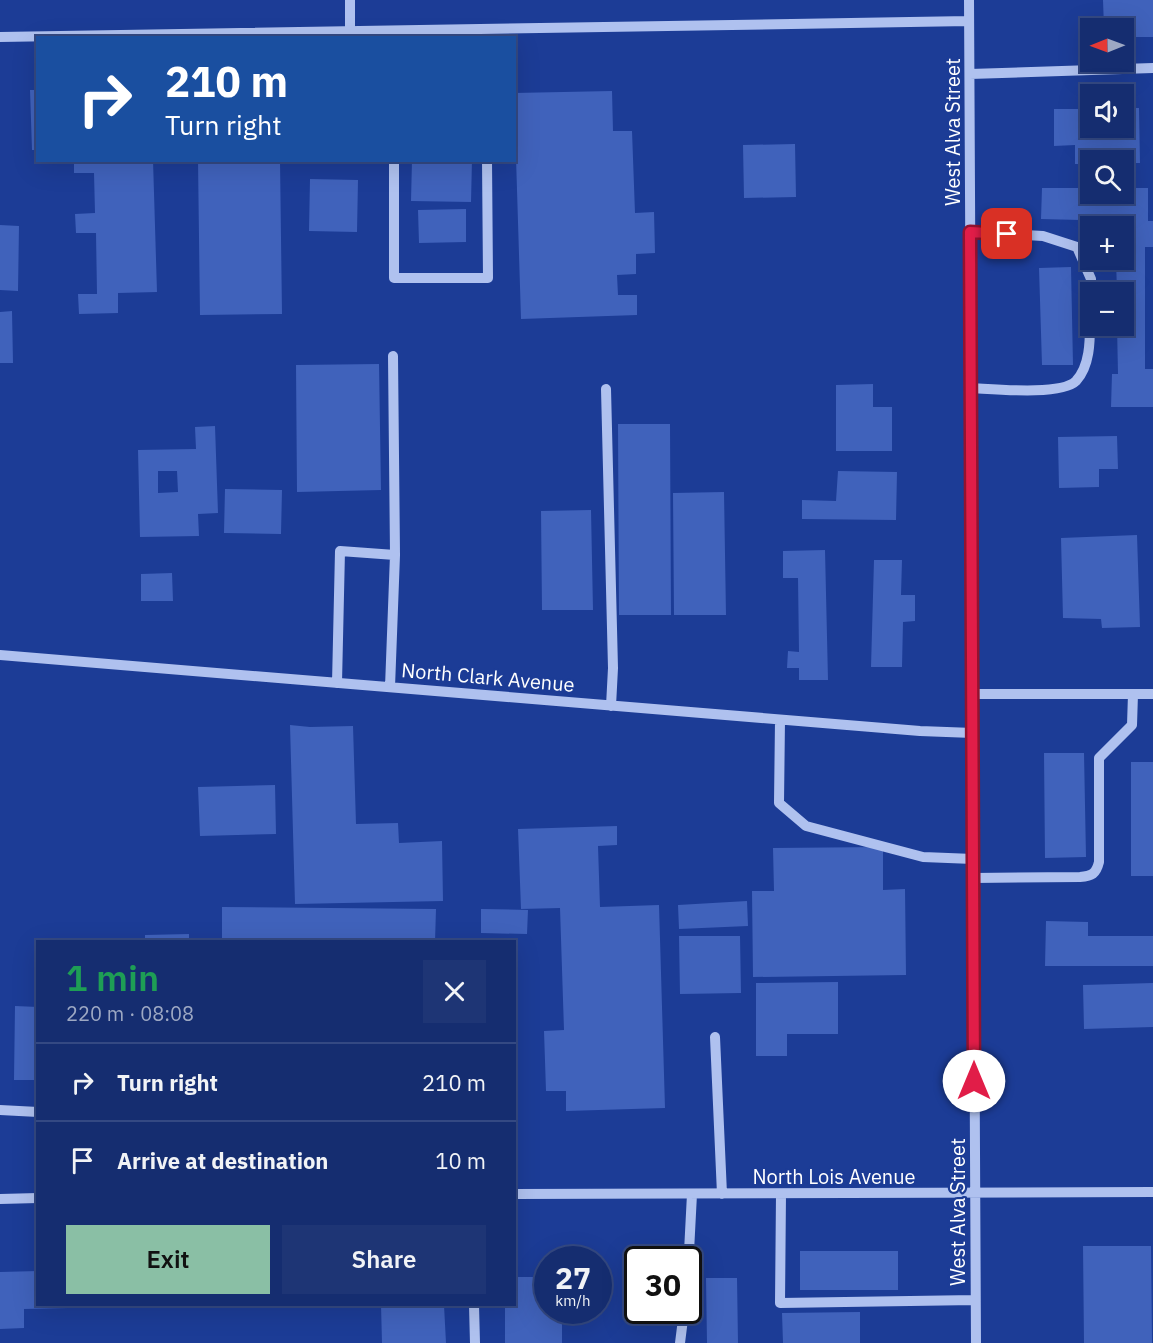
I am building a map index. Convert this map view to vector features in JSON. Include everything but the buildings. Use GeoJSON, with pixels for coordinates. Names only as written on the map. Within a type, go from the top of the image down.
{"type":"FeatureCollection","features":[{"type":"Feature","properties":{"kind":"street"},"geometry":{"type":"LineString","coordinates":[[350,0],[350,31]]}},
{"type":"Feature","properties":{"kind":"street","name":"West Alva Street"},"geometry":{"type":"LineString","coordinates":[[969,0],[976,1343]]}},
{"type":"Feature","properties":{"kind":"street"},"geometry":{"type":"LineString","coordinates":[[95,36],[260,35],[350,31],[394,34],[485,33],[969,21]]}},
{"type":"Feature","properties":{"kind":"street"},"geometry":{"type":"LineString","coordinates":[[0,37],[36,37]]}},
{"type":"Feature","properties":{"kind":"street"},"geometry":{"type":"LineString","coordinates":[[970,74],[1153,68]]}},
{"type":"Feature","properties":{"kind":"street"},"geometry":{"type":"LineString","coordinates":[[394,162],[394,278],[488,278],[487,162]]}},
{"type":"Feature","properties":{"kind":"street"},"geometry":{"type":"LineString","coordinates":[[970,232],[1043,236],[1077,247],[1091,282]]}},
{"type":"Feature","properties":{"kind":"street"},"geometry":{"type":"LineString","coordinates":[[971,388],[1048,390],[1075,382],[1084,369],[1090,336]]}},
{"type":"Feature","properties":{"kind":"street"},"geometry":{"type":"LineString","coordinates":[[390,687],[395,555],[393,356]]}},
{"type":"Feature","properties":{"kind":"street"},"geometry":{"type":"LineString","coordinates":[[606,389],[613,656],[611,706]]}},
{"type":"Feature","properties":{"kind":"street"},"geometry":{"type":"LineString","coordinates":[[337,683],[340,551],[395,555]]}},
{"type":"Feature","properties":{"kind":"street","name":"North Clark Avenue"},"geometry":{"type":"LineString","coordinates":[[0,655],[780,720],[973,733]]}},
{"type":"Feature","properties":{"kind":"street"},"geometry":{"type":"LineString","coordinates":[[973,694],[1153,694]]}},
{"type":"Feature","properties":{"kind":"street"},"geometry":{"type":"LineString","coordinates":[[974,878],[1080,877],[1092,875],[1097,871],[1099,862],[1099,758],[1132,725],[1133,694]]}},
{"type":"Feature","properties":{"kind":"street"},"geometry":{"type":"LineString","coordinates":[[780,720],[779,803],[806,826],[923,857],[973,859]]}},
{"type":"Feature","properties":{"kind":"street"},"geometry":{"type":"LineString","coordinates":[[715,1037],[722,1194]]}},
{"type":"Feature","properties":{"kind":"street"},"geometry":{"type":"LineString","coordinates":[[0,1110],[36,1112]]}},
{"type":"Feature","properties":{"kind":"street","name":"North Lois Avenue"},"geometry":{"type":"LineString","coordinates":[[516,1194],[1153,1192]]}},
{"type":"Feature","properties":{"kind":"street"},"geometry":{"type":"LineString","coordinates":[[689,1246],[692,1194]]}},
{"type":"Feature","properties":{"kind":"street"},"geometry":{"type":"LineString","coordinates":[[781,1194],[780,1304],[975,1300]]}},
{"type":"Feature","properties":{"kind":"street"},"geometry":{"type":"LineString","coordinates":[[0,1199],[36,1198]]}},
{"type":"Feature","properties":{"kind":"street"},"geometry":{"type":"LineString","coordinates":[[474,1306],[475,1343]]}},
{"type":"Feature","properties":{"kind":"street"},"geometry":{"type":"LineString","coordinates":[[680,1343],[682,1324]]}},
{"type":"Feature","properties":{"kind":"route"},"geometry":{"type":"LineString","coordinates":[[974,1081],[970,232],[1007,234]]}}]}
